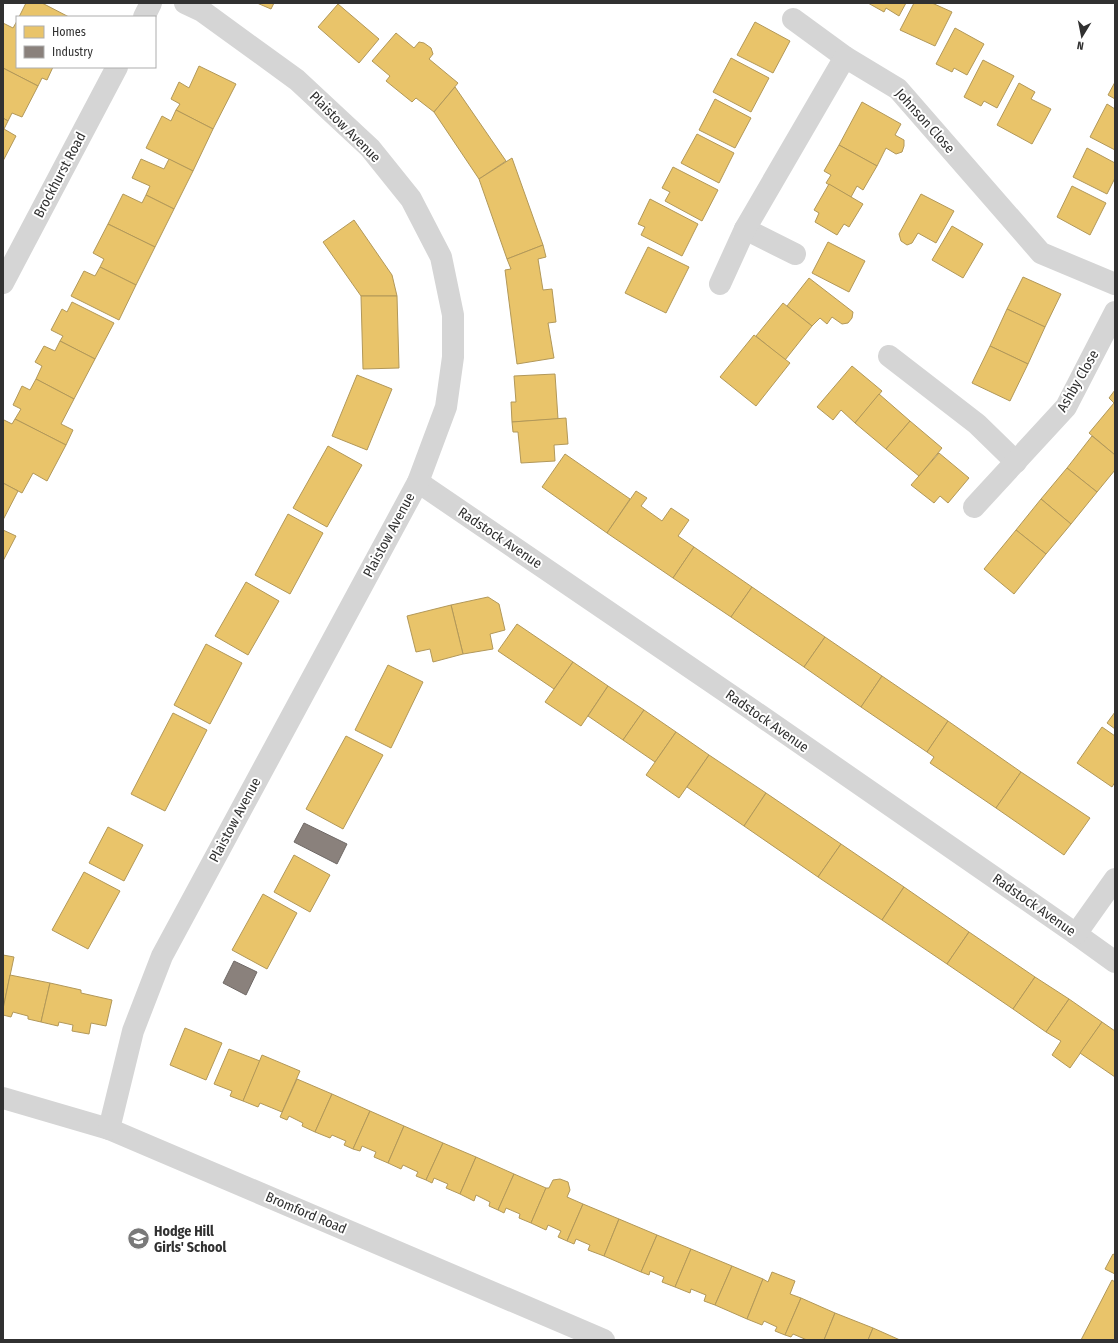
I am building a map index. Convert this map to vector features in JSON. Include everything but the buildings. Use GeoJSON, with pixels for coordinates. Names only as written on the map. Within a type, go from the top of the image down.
{"type":"FeatureCollection","features":[{"type":"Feature","properties":{"kind":"street"},"geometry":{"type":"LineString","coordinates":[[144,16],[151,3]]}},
{"type":"Feature","properties":{"kind":"street","name":"Plaistow Avenue"},"geometry":{"type":"LineString","coordinates":[[110,1129],[133,1031],[162,956],[418,482],[446,407],[453,357],[453,315],[441,258],[411,199],[370,148],[297,80],[202,11],[185,3]]}},
{"type":"Feature","properties":{"kind":"street","name":"Johnson Close"},"geometry":{"type":"LineString","coordinates":[[793,18],[845,57],[898,89],[1042,253],[1115,284]]}},
{"type":"Feature","properties":{"kind":"street"},"geometry":{"type":"LineString","coordinates":[[720,284],[744,230],[845,57]]}},
{"type":"Feature","properties":{"kind":"street","name":"Brockhurst Road"},"geometry":{"type":"LineString","coordinates":[[3,283],[116,68]]}},
{"type":"Feature","properties":{"kind":"street"},"geometry":{"type":"LineString","coordinates":[[744,230],[795,254]]}},
{"type":"Feature","properties":{"kind":"street","name":"Ashby Close"},"geometry":{"type":"LineString","coordinates":[[974,507],[1066,407],[1115,312]]}},
{"type":"Feature","properties":{"kind":"street"},"geometry":{"type":"LineString","coordinates":[[889,356],[978,424],[1016,462]]}},
{"type":"Feature","properties":{"kind":"street","name":"Radstock Avenue"},"geometry":{"type":"LineString","coordinates":[[418,482],[755,712],[1115,962]]}},
{"type":"Feature","properties":{"kind":"street"},"geometry":{"type":"LineString","coordinates":[[1076,934],[1115,879]]}},
{"type":"Feature","properties":{"kind":"street","name":"Bromford Road"},"geometry":{"type":"LineString","coordinates":[[3,1098],[110,1129],[604,1340]]}},
{"type":"Feature","properties":{"kind":"place","name":"Hodge Hill Girls' School"},"geometry":{"type":"Point","coordinates":[138,1239]}}]}
